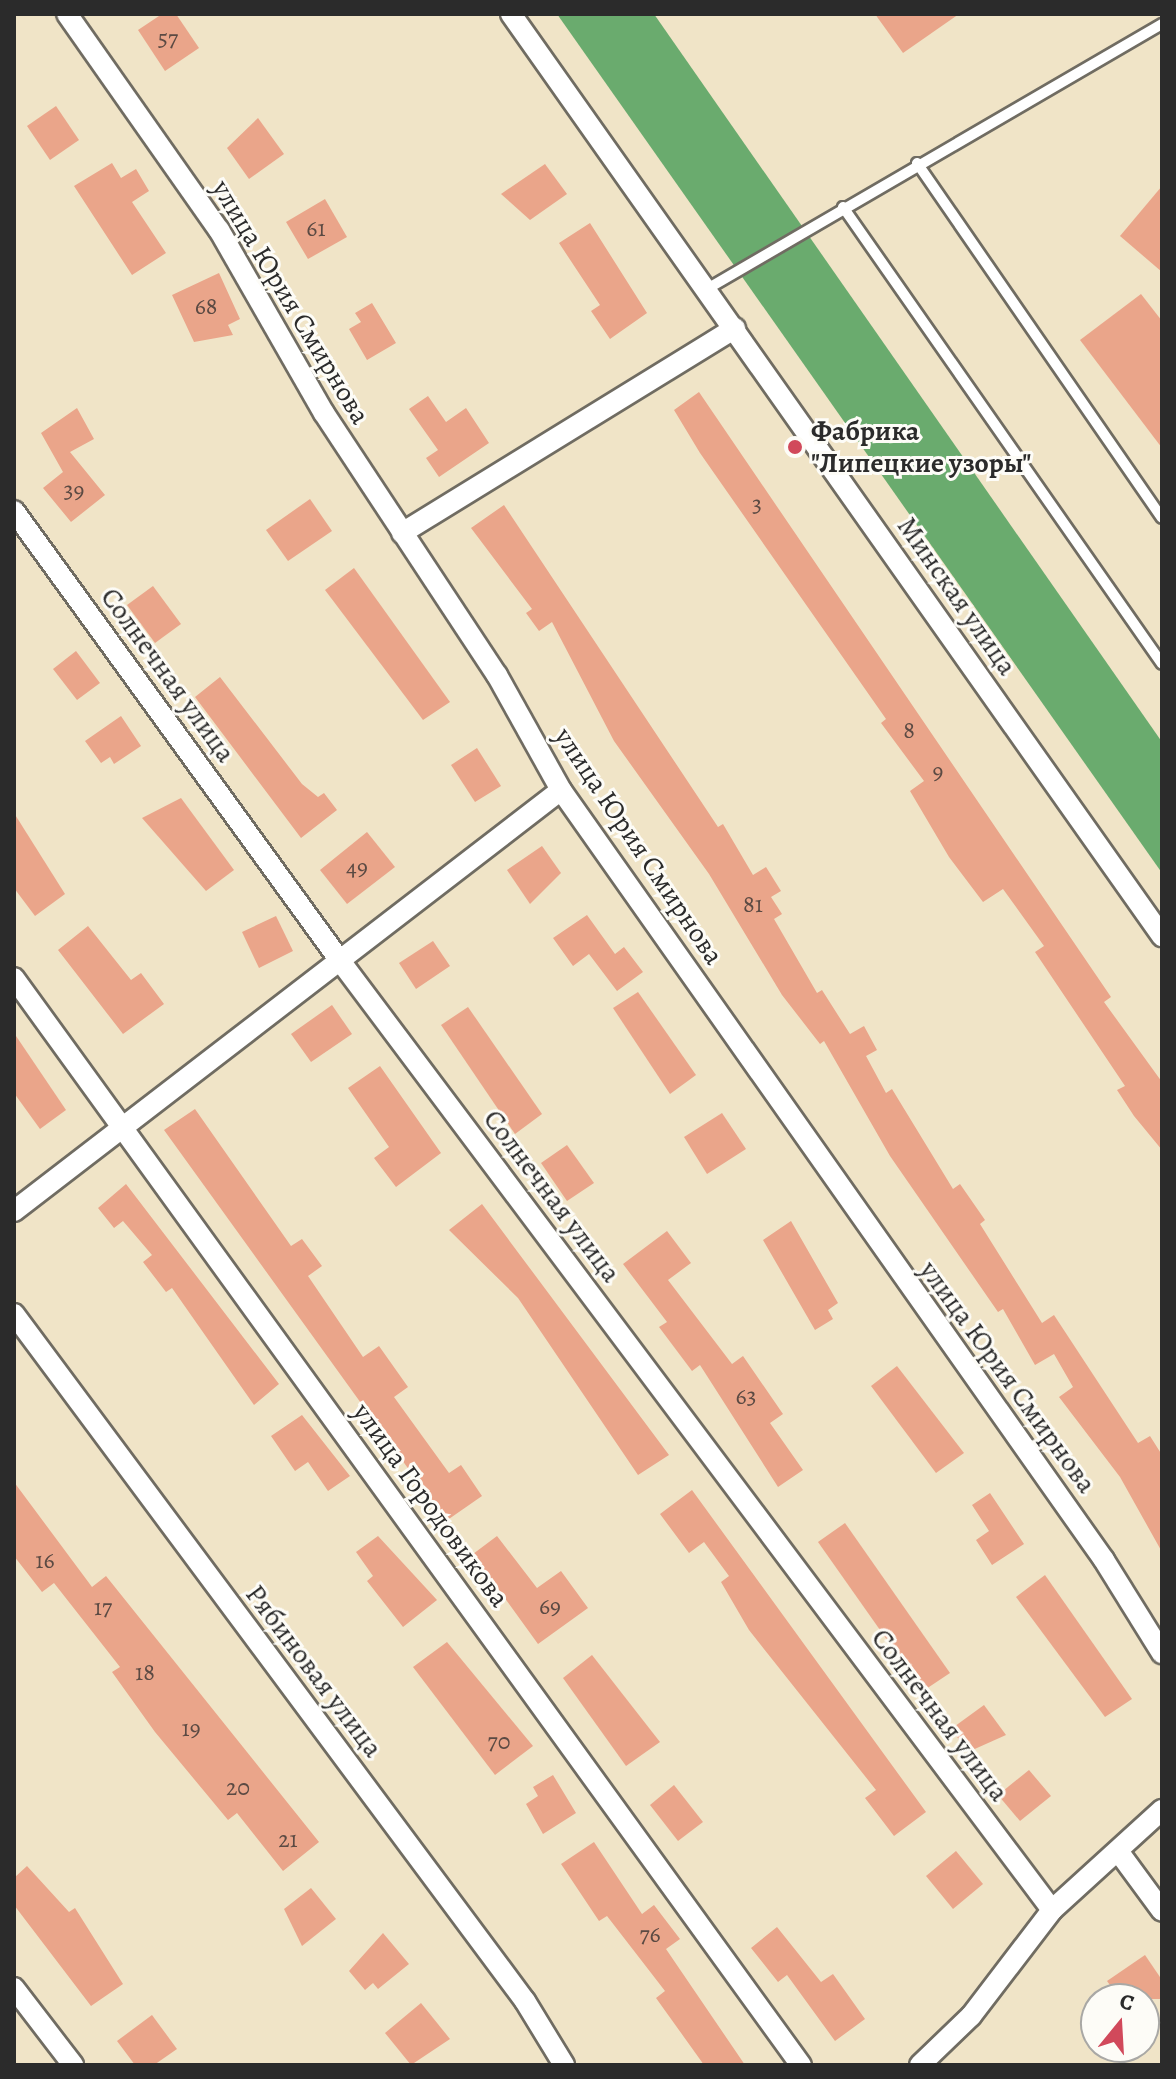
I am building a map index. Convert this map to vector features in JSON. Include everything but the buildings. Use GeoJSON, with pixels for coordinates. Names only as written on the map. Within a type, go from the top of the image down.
{"type":"FeatureCollection","features":[{"type":"Feature","properties":{"kind":"street","name":"улица Юрия Смирнова"},"geometry":{"type":"LineString","coordinates":[[67,14],[219,230],[402,533],[497,675],[561,790],[1104,1560],[1162,1653]]}},
{"type":"Feature","properties":{"kind":"street","name":"Минская улица"},"geometry":{"type":"LineString","coordinates":[[511,14],[1162,936]]}},
{"type":"Feature","properties":{"kind":"street"},"geometry":{"type":"LineString","coordinates":[[402,533],[735,328]]}},
{"type":"Feature","properties":{"kind":"street","name":"Солнечная улица"},"geometry":{"type":"LineString","coordinates":[[14,511],[341,962],[1052,1910]]}},
{"type":"Feature","properties":{"kind":"street"},"geometry":{"type":"LineString","coordinates":[[14,1211],[121,1125],[341,962],[561,790]]}},
{"type":"Feature","properties":{"kind":"street","name":"улица Городовикова"},"geometry":{"type":"LineString","coordinates":[[14,978],[801,2065]]}},
{"type":"Feature","properties":{"kind":"street","name":"Рябиновая улица"},"geometry":{"type":"LineString","coordinates":[[14,1314],[525,2001],[564,2065]]}},
{"type":"Feature","properties":{"kind":"street"},"geometry":{"type":"LineString","coordinates":[[920,2065],[971,2016],[1052,1910],[1162,1810]]}},
{"type":"Feature","properties":{"kind":"street"},"geometry":{"type":"LineString","coordinates":[[1118,1851],[1162,1911]]}},
{"type":"Feature","properties":{"kind":"street"},"geometry":{"type":"LineString","coordinates":[[14,1988],[73,2065]]}},
{"type":"Feature","properties":{"kind":"lane"},"geometry":{"type":"LineString","coordinates":[[707,289],[917,163],[1162,24]]}},
{"type":"Feature","properties":{"kind":"lane"},"geometry":{"type":"LineString","coordinates":[[917,163],[1162,518]]}},
{"type":"Feature","properties":{"kind":"lane"},"geometry":{"type":"LineString","coordinates":[[843,207],[1162,664]]}},
{"type":"Feature","properties":{"kind":"green space"},"geometry":{"type":"Polygon","coordinates":[[[557,14],[654,14],[1162,742],[1162,873],[557,14]]]}},
{"type":"Feature","properties":{"kind":"place","name":"Фабрика \"Липецкие узоры\""},"geometry":{"type":"Point","coordinates":[795,447]}}]}
